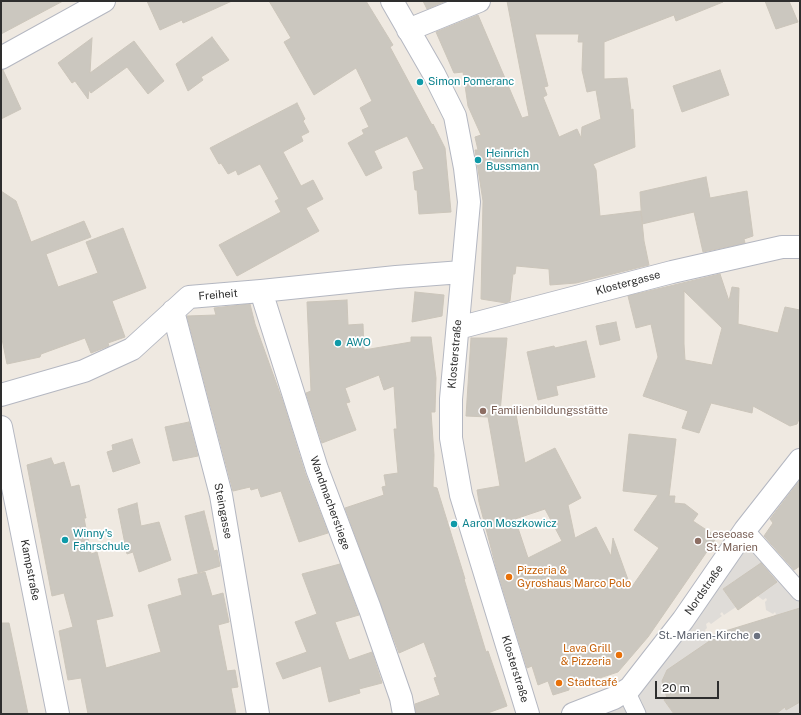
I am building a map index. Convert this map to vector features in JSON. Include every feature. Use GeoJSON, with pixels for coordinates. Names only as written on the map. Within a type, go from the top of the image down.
{"type":"FeatureCollection","features":[{"type":"Feature","properties":{"kind":"street"},"geometry":{"type":"LineString","coordinates":[[1,58],[104,1]]}},
{"type":"Feature","properties":{"kind":"street","name":"Klosterstraße"},"geometry":{"type":"LineString","coordinates":[[392,1],[434,74],[455,116],[465,168],[469,202],[451,399],[451,438],[461,495],[527,708]]}},
{"type":"Feature","properties":{"kind":"street"},"geometry":{"type":"LineString","coordinates":[[408,30],[479,1]]}},
{"type":"Feature","properties":{"kind":"street","name":"Klostergasse"},"geometry":{"type":"LineString","coordinates":[[458,328],[672,272],[782,247],[800,247]]}},
{"type":"Feature","properties":{"kind":"street","name":"Freiheit"},"geometry":{"type":"LineString","coordinates":[[1,395],[84,371],[132,349],[189,297],[462,272]]}},
{"type":"Feature","properties":{"kind":"street","name":"Wandmacherstiege"},"geometry":{"type":"LineString","coordinates":[[261,291],[317,469],[370,609],[401,698],[404,714]]}},
{"type":"Feature","properties":{"kind":"street","name":"Steingasse"},"geometry":{"type":"LineString","coordinates":[[173,311],[221,495],[258,714]]}},
{"type":"Feature","properties":{"kind":"street","name":"Kampstraße"},"geometry":{"type":"LineString","coordinates":[[1,427],[58,714]]}},
{"type":"Feature","properties":{"kind":"street","name":"Nordstraße"},"geometry":{"type":"LineString","coordinates":[[573,714],[614,698],[626,691],[683,620],[745,530],[800,460]]}},
{"type":"Feature","properties":{"kind":"street"},"geometry":{"type":"LineString","coordinates":[[745,530],[800,592]]}},
{"type":"Feature","properties":{"kind":"street"},"geometry":{"type":"LineString","coordinates":[[626,691],[638,714]]}},
{"type":"Feature","properties":{"kind":"street"},"geometry":{"type":"LineString","coordinates":[[527,708],[544,714]]}},
{"type":"Feature","properties":{"kind":"shaded area"},"geometry":{"type":"Polygon","coordinates":[[[753,529],[800,579],[800,617],[775,623],[775,612],[773,614],[766,610],[766,598],[763,600],[736,580],[723,589],[736,607],[724,615],[722,612],[720,614],[722,616],[711,624],[709,622],[706,624],[706,632],[709,631],[716,640],[664,676],[675,692],[664,700],[674,714],[591,714],[598,711],[753,529]]]}},
{"type":"Feature","properties":{"kind":"shaded area"},"geometry":{"type":"Polygon","coordinates":[[[800,699],[800,714],[776,714],[785,707],[786,710],[800,699]]]}},
{"type":"Feature","properties":{"kind":"building"},"geometry":{"type":"Polygon","coordinates":[[[1,1],[63,1],[1,34],[1,1]]]}},
{"type":"Feature","properties":{"kind":"building"},"geometry":{"type":"Polygon","coordinates":[[[147,1],[232,1],[183,23],[182,20],[160,30],[147,1]]]}},
{"type":"Feature","properties":{"kind":"building"},"geometry":{"type":"Polygon","coordinates":[[[269,1],[366,1],[393,45],[390,47],[445,148],[451,212],[419,214],[417,190],[415,190],[413,172],[424,169],[407,136],[374,151],[382,168],[366,176],[348,143],[364,134],[362,130],[369,127],[360,108],[372,101],[356,68],[314,95],[284,42],[291,38],[269,1]]]}},
{"type":"Feature","properties":{"kind":"building"},"geometry":{"type":"Polygon","coordinates":[[[423,1],[446,1],[427,9],[423,1]]]}},
{"type":"Feature","properties":{"kind":"building"},"geometry":{"type":"Polygon","coordinates":[[[507,1],[723,2],[676,21],[674,15],[604,42],[604,79],[627,78],[631,110],[633,109],[635,147],[593,164],[596,170],[600,216],[641,211],[644,241],[649,265],[576,283],[550,285],[549,269],[516,266],[515,274],[513,274],[510,301],[506,303],[481,299],[483,201],[475,150],[478,150],[475,137],[481,135],[468,106],[463,72],[454,73],[436,32],[478,15],[522,118],[529,116],[507,1]],[[535,34],[548,86],[544,87],[547,95],[543,97],[559,137],[577,129],[581,138],[582,127],[601,119],[596,90],[587,92],[582,70],[583,42],[578,42],[579,34],[535,34]]]}},
{"type":"Feature","properties":{"kind":"building"},"geometry":{"type":"Polygon","coordinates":[[[765,1],[789,1],[798,22],[776,29],[765,1]]]}},
{"type":"Feature","properties":{"kind":"building"},"geometry":{"type":"Polygon","coordinates":[[[212,37],[229,60],[201,77],[203,80],[188,91],[176,64],[212,37]]]}},
{"type":"Feature","properties":{"kind":"building"},"geometry":{"type":"Polygon","coordinates":[[[92,38],[90,73],[134,41],[164,81],[148,94],[127,67],[91,93],[89,90],[88,99],[75,81],[72,83],[58,63],[92,38]]]}},
{"type":"Feature","properties":{"kind":"building"},"geometry":{"type":"Polygon","coordinates":[[[1,70],[3,70],[21,109],[1,119],[1,70]]]}},
{"type":"Feature","properties":{"kind":"building"},"geometry":{"type":"Polygon","coordinates":[[[720,70],[729,95],[682,112],[673,86],[720,70]]]}},
{"type":"Feature","properties":{"kind":"building"},"geometry":{"type":"Polygon","coordinates":[[[297,103],[305,119],[303,121],[309,132],[301,136],[303,141],[283,152],[301,186],[313,180],[323,199],[306,208],[319,231],[237,276],[219,245],[281,212],[275,201],[279,199],[260,164],[238,175],[236,170],[228,174],[221,163],[219,164],[210,148],[297,103]]]}},
{"type":"Feature","properties":{"kind":"building"},"geometry":{"type":"Polygon","coordinates":[[[706,177],[710,198],[747,191],[753,236],[744,239],[745,243],[703,252],[694,212],[642,224],[640,192],[706,177]]]}},
{"type":"Feature","properties":{"kind":"building"},"geometry":{"type":"Polygon","coordinates":[[[1,191],[16,201],[31,242],[84,221],[91,237],[46,254],[58,287],[98,273],[86,242],[123,228],[146,288],[112,301],[125,337],[108,343],[109,346],[91,353],[85,338],[41,354],[40,357],[7,364],[1,334],[1,191]]]}},
{"type":"Feature","properties":{"kind":"building"},"geometry":{"type":"Polygon","coordinates":[[[720,274],[729,301],[732,287],[739,288],[738,324],[778,333],[785,307],[800,310],[800,417],[797,424],[790,426],[753,406],[752,413],[711,403],[699,433],[682,428],[688,411],[643,396],[658,357],[651,324],[636,328],[628,296],[720,274]],[[684,291],[685,360],[712,365],[722,328],[684,291]]]}},
{"type":"Feature","properties":{"kind":"building"},"geometry":{"type":"Polygon","coordinates":[[[415,292],[444,295],[442,316],[412,322],[415,292]]]}},
{"type":"Feature","properties":{"kind":"building"},"geometry":{"type":"Polygon","coordinates":[[[347,300],[348,325],[363,324],[364,350],[411,342],[411,337],[431,337],[436,378],[435,412],[431,412],[434,455],[433,487],[437,488],[486,652],[488,651],[507,706],[485,714],[416,714],[415,704],[440,695],[434,678],[437,677],[424,642],[399,653],[345,508],[384,495],[382,487],[386,486],[384,475],[398,473],[394,429],[397,429],[394,386],[384,390],[379,375],[345,388],[350,402],[346,403],[356,430],[322,443],[306,393],[311,391],[307,302],[347,300]]]}},
{"type":"Feature","properties":{"kind":"building"},"geometry":{"type":"Polygon","coordinates":[[[250,304],[255,324],[283,402],[305,473],[328,533],[299,542],[281,491],[261,497],[258,488],[251,490],[250,487],[233,491],[187,316],[216,315],[214,308],[250,304]]]}},
{"type":"Feature","properties":{"kind":"building"},"geometry":{"type":"Polygon","coordinates":[[[616,322],[620,340],[600,345],[596,326],[616,322]]]}},
{"type":"Feature","properties":{"kind":"building"},"geometry":{"type":"Polygon","coordinates":[[[471,338],[507,338],[500,412],[515,409],[525,463],[555,448],[581,498],[568,505],[575,538],[596,527],[611,556],[613,538],[631,588],[659,548],[634,530],[658,495],[623,491],[629,434],[676,439],[669,496],[675,496],[674,503],[685,504],[698,514],[693,521],[717,537],[648,637],[618,672],[569,688],[569,690],[553,695],[548,681],[538,685],[532,666],[527,668],[496,567],[477,490],[500,486],[488,417],[466,416],[471,338]],[[545,509],[515,519],[528,558],[562,541],[545,509]]]}},
{"type":"Feature","properties":{"kind":"building"},"geometry":{"type":"Polygon","coordinates":[[[586,341],[595,377],[556,386],[558,395],[538,400],[527,352],[586,341]]]}},
{"type":"Feature","properties":{"kind":"building"},"geometry":{"type":"Polygon","coordinates":[[[189,422],[198,456],[173,461],[165,427],[189,422]]]}},
{"type":"Feature","properties":{"kind":"building"},"geometry":{"type":"Polygon","coordinates":[[[132,439],[140,463],[113,472],[107,452],[113,450],[112,445],[132,439]]]}},
{"type":"Feature","properties":{"kind":"building"},"geometry":{"type":"Polygon","coordinates":[[[51,458],[54,465],[64,462],[71,487],[79,485],[86,518],[84,518],[91,554],[97,552],[113,616],[96,620],[106,668],[161,652],[148,605],[182,595],[178,579],[205,572],[212,596],[223,593],[229,622],[218,625],[227,671],[235,670],[238,687],[231,688],[236,714],[88,714],[81,678],[68,680],[59,631],[73,627],[64,593],[52,596],[27,465],[51,458]]]}},
{"type":"Feature","properties":{"kind":"building"},"geometry":{"type":"Polygon","coordinates":[[[800,480],[800,566],[794,570],[764,536],[773,523],[770,519],[800,480]]]}},
{"type":"Feature","properties":{"kind":"building"},"geometry":{"type":"Polygon","coordinates":[[[137,503],[141,526],[159,522],[171,560],[139,572],[133,552],[127,554],[118,509],[137,503]]]}},
{"type":"Feature","properties":{"kind":"building"},"geometry":{"type":"Polygon","coordinates":[[[204,511],[214,551],[217,550],[220,566],[198,573],[185,516],[204,511]]]}},
{"type":"Feature","properties":{"kind":"building"},"geometry":{"type":"Polygon","coordinates":[[[761,563],[777,582],[738,610],[723,589],[761,563]]]}},
{"type":"Feature","properties":{"kind":"building"},"geometry":{"type":"Polygon","coordinates":[[[340,564],[359,615],[335,622],[349,660],[372,652],[382,683],[359,689],[360,693],[329,702],[321,666],[283,679],[276,663],[307,652],[295,622],[317,614],[302,574],[340,564]]]}},
{"type":"Feature","properties":{"kind":"building","name":"St.-Marien-Kirche"},"geometry":{"type":"Polygon","coordinates":[[[800,608],[800,702],[786,710],[785,707],[776,714],[674,714],[664,700],[667,698],[662,681],[667,670],[711,640],[709,636],[800,608]]]}},
{"type":"Feature","properties":{"kind":"building"},"geometry":{"type":"Polygon","coordinates":[[[1,623],[9,623],[28,714],[1,714],[1,623]]]}},
{"type":"Feature","properties":{"kind":"place","name":"Simon Pomeranc"},"geometry":{"type":"Point","coordinates":[420,82]}},
{"type":"Feature","properties":{"kind":"place","name":"Heinrich Bussmann"},"geometry":{"type":"Point","coordinates":[478,160]}},
{"type":"Feature","properties":{"kind":"place","name":"AWO"},"geometry":{"type":"Point","coordinates":[338,343]}},
{"type":"Feature","properties":{"kind":"place","name":"Familienbildungsstätte"},"geometry":{"type":"Point","coordinates":[483,411]}},
{"type":"Feature","properties":{"kind":"place","name":"Aaron Moszkowicz"},"geometry":{"type":"Point","coordinates":[454,524]}},
{"type":"Feature","properties":{"kind":"place","name":"Winny's Fahrschule"},"geometry":{"type":"Point","coordinates":[65,540]}},
{"type":"Feature","properties":{"kind":"place","name":"Leseoase St. Marien"},"geometry":{"type":"Point","coordinates":[698,541]}},
{"type":"Feature","properties":{"kind":"place","name":"Pizzeria & Gyroshaus Marco Polo"},"geometry":{"type":"Point","coordinates":[509,577]}},
{"type":"Feature","properties":{"kind":"place","name":"St.-Marien-Kirche"},"geometry":{"type":"Point","coordinates":[757,636]}},
{"type":"Feature","properties":{"kind":"place","name":"Lava Grill & Pizzeria"},"geometry":{"type":"Point","coordinates":[619,655]}},
{"type":"Feature","properties":{"kind":"place","name":"Stadtcafé"},"geometry":{"type":"Point","coordinates":[559,683]}}]}
